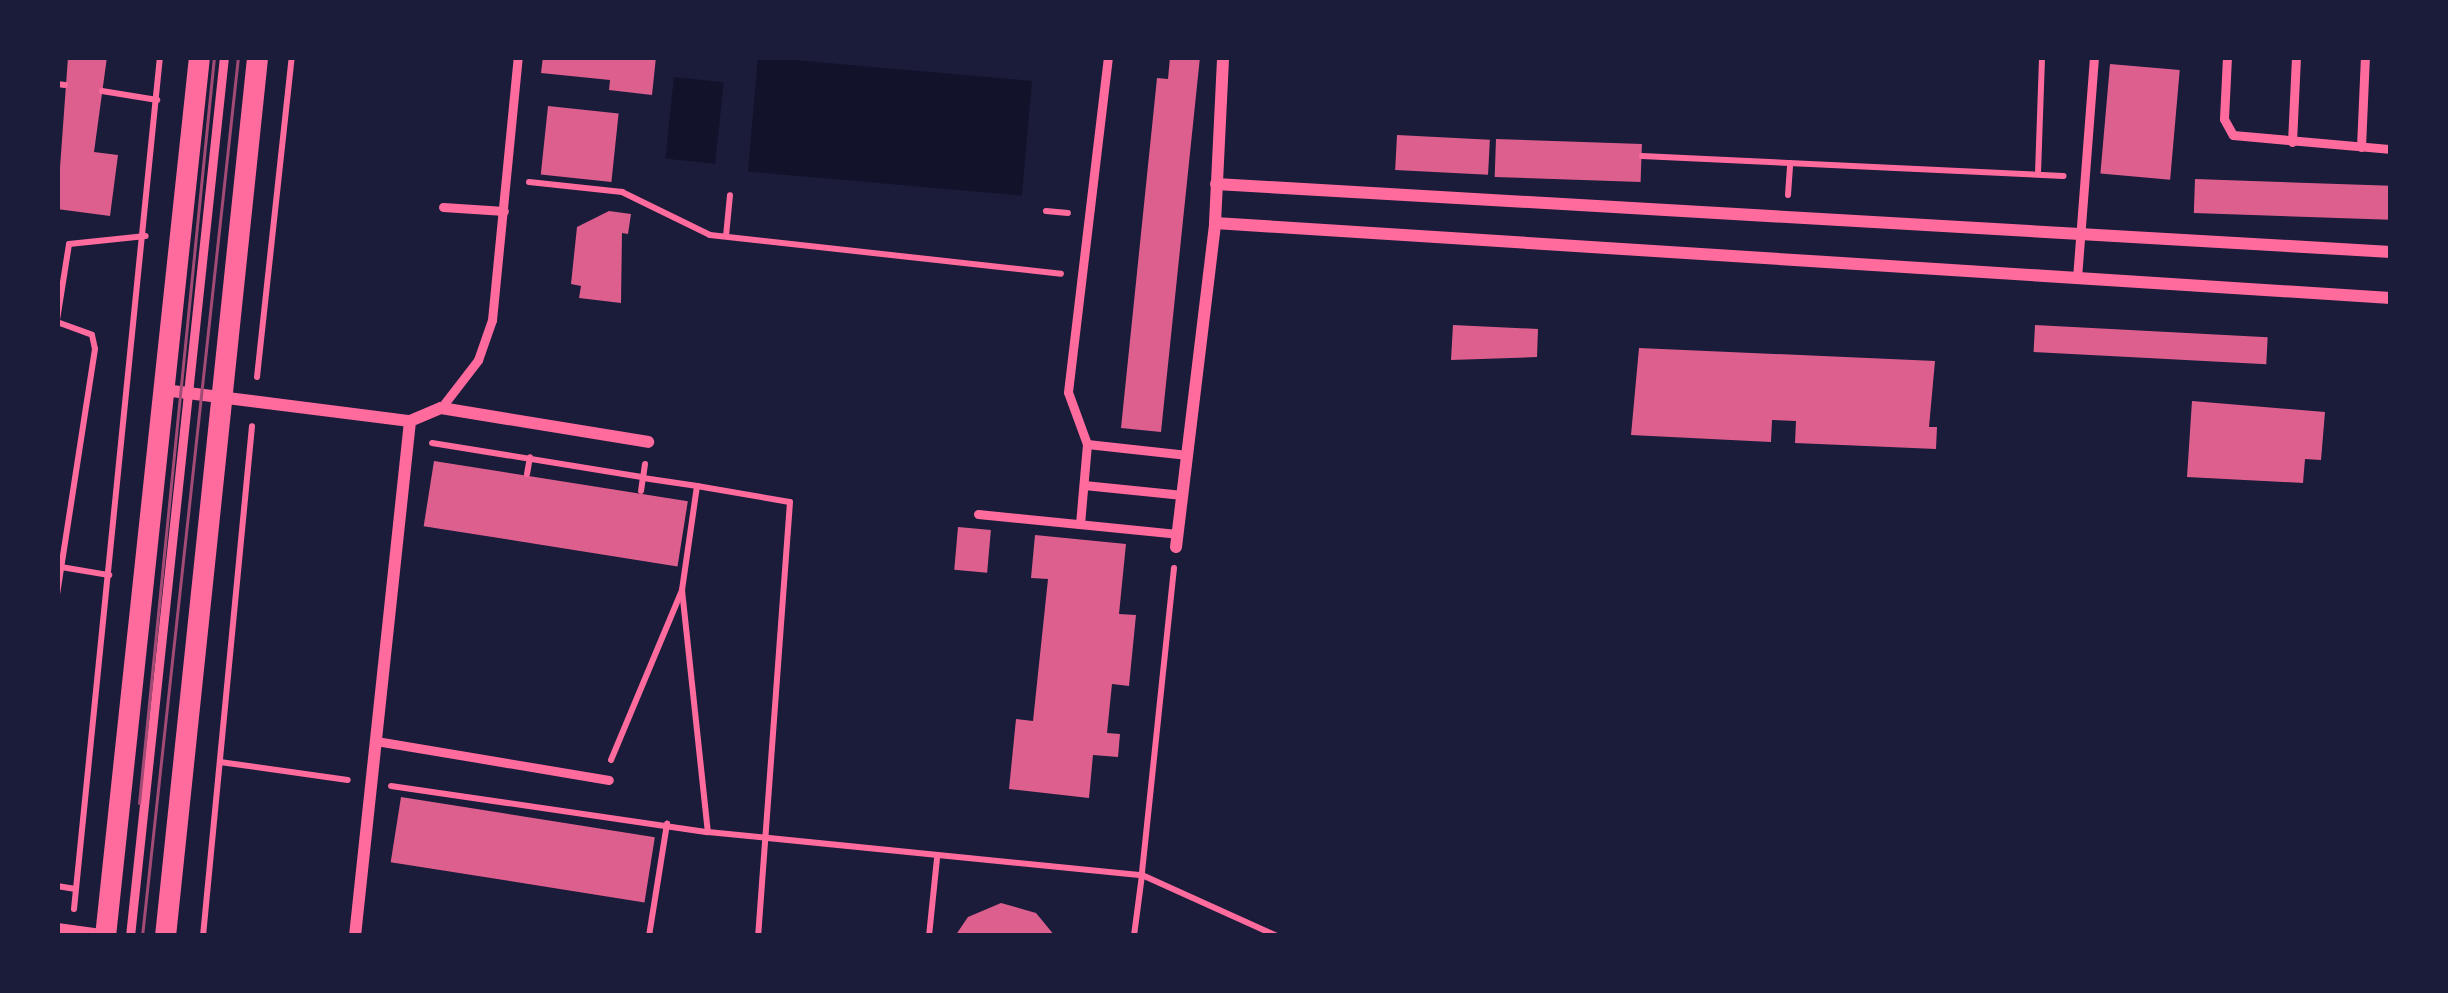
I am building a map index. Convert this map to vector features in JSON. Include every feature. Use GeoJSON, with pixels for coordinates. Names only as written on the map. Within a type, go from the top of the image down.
{"type":"FeatureCollection","features":[{"type":"Feature","properties":{"kind":"street"},"geometry":{"type":"LineString","coordinates":[[64,930],[107,936],[200,57]]}},
{"type":"Feature","properties":{"kind":"street"},"geometry":{"type":"LineString","coordinates":[[165,936],[257,57]]}},
{"type":"Feature","properties":{"kind":"street"},"geometry":{"type":"LineString","coordinates":[[1177,541],[1215,223],[1223,57]]}},
{"type":"Feature","properties":{"kind":"street"},"geometry":{"type":"LineString","coordinates":[[1216,184],[2391,252]]}},
{"type":"Feature","properties":{"kind":"street"},"geometry":{"type":"LineString","coordinates":[[1215,223],[2391,298]]}},
{"type":"Feature","properties":{"kind":"street"},"geometry":{"type":"LineString","coordinates":[[164,390],[410,421],[441,408],[648,442]]}},
{"type":"Feature","properties":{"kind":"street"},"geometry":{"type":"LineString","coordinates":[[355,936],[410,421]]}},
{"type":"Feature","properties":{"kind":"lane"},"geometry":{"type":"LineString","coordinates":[[130,936],[224,57]]}},
{"type":"Feature","properties":{"kind":"lane"},"geometry":{"type":"LineString","coordinates":[[441,408],[486,345],[505,211],[518,57]]}},
{"type":"Feature","properties":{"kind":"lane"},"geometry":{"type":"LineString","coordinates":[[1080,524],[1087,443],[1068,392],[1108,57]]}},
{"type":"Feature","properties":{"kind":"lane"},"geometry":{"type":"LineString","coordinates":[[2077,278],[2094,57]]}},
{"type":"Feature","properties":{"kind":"lane"},"geometry":{"type":"LineString","coordinates":[[2227,57],[2227,129],[2292,142],[2391,149]]}},
{"type":"Feature","properties":{"kind":"lane"},"geometry":{"type":"LineString","coordinates":[[2292,142],[2296,57]]}},
{"type":"Feature","properties":{"kind":"lane"},"geometry":{"type":"LineString","coordinates":[[2361,148],[2365,57]]}},
{"type":"Feature","properties":{"kind":"lane"},"geometry":{"type":"LineString","coordinates":[[442,207],[505,211]]}},
{"type":"Feature","properties":{"kind":"lane"},"geometry":{"type":"LineString","coordinates":[[1087,443],[1187,455]]}},
{"type":"Feature","properties":{"kind":"lane"},"geometry":{"type":"LineString","coordinates":[[1084,485],[1182,495]]}},
{"type":"Feature","properties":{"kind":"lane"},"geometry":{"type":"LineString","coordinates":[[978,514],[1080,524],[1177,541]]}},
{"type":"Feature","properties":{"kind":"lane"},"geometry":{"type":"LineString","coordinates":[[376,741],[609,780]]}},
{"type":"Feature","properties":{"kind":"path"},"geometry":{"type":"LineString","coordinates":[[64,930],[76,889],[146,236],[160,57]]}},
{"type":"Feature","properties":{"kind":"path"},"geometry":{"type":"LineString","coordinates":[[202,936],[292,57]]}},
{"type":"Feature","properties":{"kind":"path"},"geometry":{"type":"LineString","coordinates":[[2038,175],[2042,57]]}},
{"type":"Feature","properties":{"kind":"path"},"geometry":{"type":"LineString","coordinates":[[102,91],[157,100]]}},
{"type":"Feature","properties":{"kind":"path"},"geometry":{"type":"LineString","coordinates":[[1642,156],[2051,176]]}},
{"type":"Feature","properties":{"kind":"path"},"geometry":{"type":"LineString","coordinates":[[538,183],[622,192],[726,236],[1082,276]]}},
{"type":"Feature","properties":{"kind":"path"},"geometry":{"type":"LineString","coordinates":[[726,236],[730,195]]}},
{"type":"Feature","properties":{"kind":"path"},"geometry":{"type":"LineString","coordinates":[[57,595],[95,349],[92,335],[57,321],[69,244],[146,236]]}},
{"type":"Feature","properties":{"kind":"path"},"geometry":{"type":"LineString","coordinates":[[407,448],[436,440],[643,477],[641,491]]}},
{"type":"Feature","properties":{"kind":"path"},"geometry":{"type":"LineString","coordinates":[[526,474],[530,457]]}},
{"type":"Feature","properties":{"kind":"path"},"geometry":{"type":"LineString","coordinates":[[643,478],[790,502],[769,837],[758,936]]}},
{"type":"Feature","properties":{"kind":"path"},"geometry":{"type":"LineString","coordinates":[[697,486],[682,590],[708,832]]}},
{"type":"Feature","properties":{"kind":"path"},"geometry":{"type":"LineString","coordinates":[[1134,936],[1177,541]]}},
{"type":"Feature","properties":{"kind":"path"},"geometry":{"type":"LineString","coordinates":[[61,568],[109,575]]}},
{"type":"Feature","properties":{"kind":"path"},"geometry":{"type":"LineString","coordinates":[[612,747],[682,590]]}},
{"type":"Feature","properties":{"kind":"path"},"geometry":{"type":"LineString","coordinates":[[220,762],[708,832],[1142,875],[1276,936]]}},
{"type":"Feature","properties":{"kind":"path"},"geometry":{"type":"LineString","coordinates":[[649,936],[668,823]]}},
{"type":"Feature","properties":{"kind":"path"},"geometry":{"type":"LineString","coordinates":[[929,936],[937,858]]}},
{"type":"Feature","properties":{"kind":"path"},"geometry":{"type":"LineString","coordinates":[[57,886],[76,889]]}},
{"type":"Feature","properties":{"kind":"shaded area"},"geometry":{"type":"Polygon","coordinates":[[[758,57],[1032,81],[1022,196],[748,172],[758,57]]]}},
{"type":"Feature","properties":{"kind":"shaded area"},"geometry":{"type":"Polygon","coordinates":[[[674,77],[724,82],[715,164],[665,159],[674,77]]]}},
{"type":"Feature","properties":{"kind":"building"},"geometry":{"type":"Polygon","coordinates":[[[68,57],[107,57],[94,152],[118,155],[110,216],[57,209],[68,57]]]}},
{"type":"Feature","properties":{"kind":"building"},"geometry":{"type":"Polygon","coordinates":[[[543,57],[656,57],[652,95],[609,90],[610,80],[541,73],[543,57]]]}},
{"type":"Feature","properties":{"kind":"building"},"geometry":{"type":"Polygon","coordinates":[[[1170,57],[1200,57],[1161,432],[1121,428],[1157,78],[1168,79],[1170,57]]]}},
{"type":"Feature","properties":{"kind":"building"},"geometry":{"type":"Polygon","coordinates":[[[2110,64],[2180,70],[2170,180],[2100,174],[2110,64]]]}},
{"type":"Feature","properties":{"kind":"building"},"geometry":{"type":"Polygon","coordinates":[[[548,106],[619,113],[611,182],[541,175],[548,106]]]}},
{"type":"Feature","properties":{"kind":"building"},"geometry":{"type":"Polygon","coordinates":[[[1397,135],[1490,140],[1488,175],[1395,170],[1397,135]]]}},
{"type":"Feature","properties":{"kind":"building"},"geometry":{"type":"Polygon","coordinates":[[[1496,139],[1642,144],[1641,182],[1495,177],[1496,139]]]}},
{"type":"Feature","properties":{"kind":"building"},"geometry":{"type":"Polygon","coordinates":[[[2195,179],[2391,186],[2390,220],[2194,213],[2195,179]]]}},
{"type":"Feature","properties":{"kind":"building"},"geometry":{"type":"Polygon","coordinates":[[[609,211],[631,214],[628,234],[622,233],[621,303],[579,298],[581,286],[571,284],[577,227],[609,211]]]}},
{"type":"Feature","properties":{"kind":"building"},"geometry":{"type":"Polygon","coordinates":[[[1453,325],[1538,329],[1537,357],[1451,360],[1453,325]]]}},
{"type":"Feature","properties":{"kind":"building"},"geometry":{"type":"Polygon","coordinates":[[[2035,325],[2268,337],[2266,364],[2034,352],[2035,325]]]}},
{"type":"Feature","properties":{"kind":"building"},"geometry":{"type":"Polygon","coordinates":[[[1639,348],[1935,361],[1929,427],[1937,427],[1936,449],[1795,443],[1796,421],[1772,420],[1771,442],[1631,435],[1639,348]]]}},
{"type":"Feature","properties":{"kind":"building"},"geometry":{"type":"Polygon","coordinates":[[[2192,401],[2325,412],[2321,460],[2305,459],[2303,483],[2187,477],[2192,401]]]}},
{"type":"Feature","properties":{"kind":"building"},"geometry":{"type":"Polygon","coordinates":[[[434,461],[688,501],[678,566],[424,526],[434,461]]]}},
{"type":"Feature","properties":{"kind":"building"},"geometry":{"type":"Polygon","coordinates":[[[958,527],[991,530],[987,573],[954,570],[958,527]]]}},
{"type":"Feature","properties":{"kind":"building"},"geometry":{"type":"Polygon","coordinates":[[[1035,535],[1126,544],[1119,614],[1136,615],[1129,686],[1112,684],[1107,733],[1120,734],[1118,757],[1093,755],[1089,798],[1009,789],[1016,719],[1033,721],[1048,579],[1031,578],[1035,535]]]}},
{"type":"Feature","properties":{"kind":"building"},"geometry":{"type":"Polygon","coordinates":[[[401,797],[655,837],[645,902],[391,862],[401,797]]]}},
{"type":"Feature","properties":{"kind":"building"},"geometry":{"type":"Polygon","coordinates":[[[1001,903],[1036,913],[1055,936],[955,936],[968,917],[1001,903]]]}},
{"type":"Feature","properties":{"kind":"tram line"},"geometry":{"type":"LineString","coordinates":[[139,803],[214,57]]}},
{"type":"Feature","properties":{"kind":"tram line"},"geometry":{"type":"LineString","coordinates":[[142,936],[238,57]]}}]}
